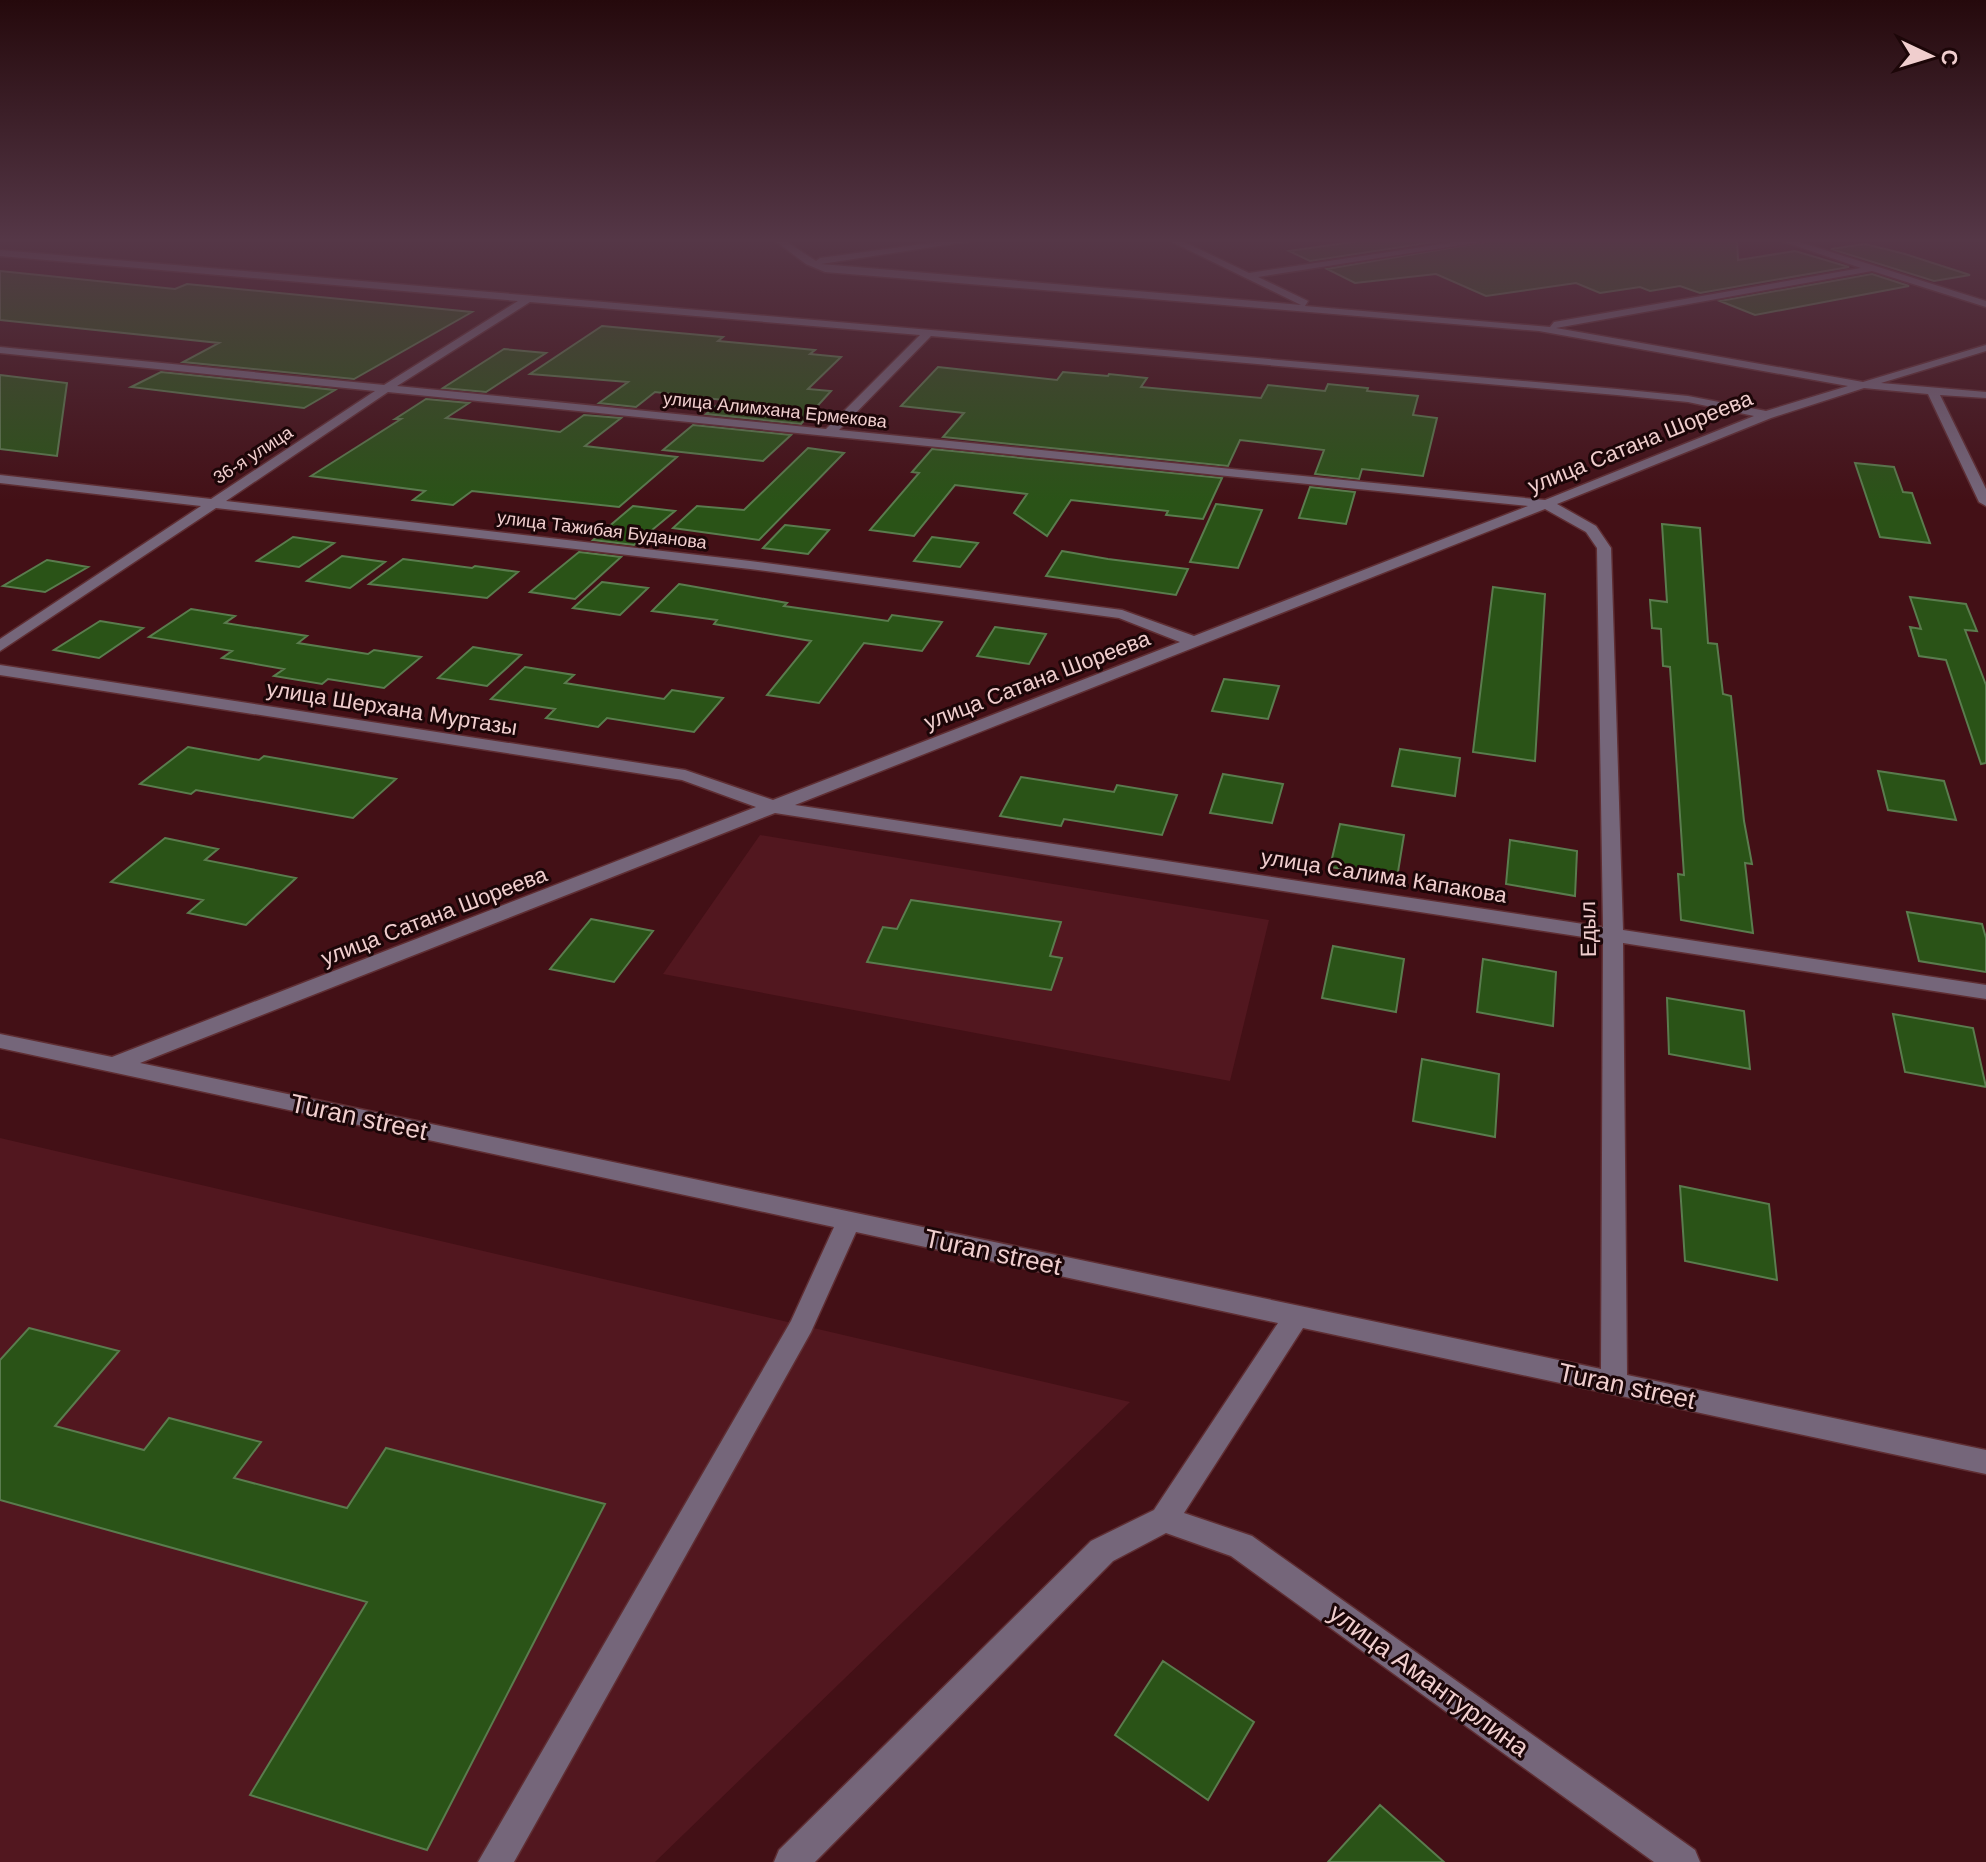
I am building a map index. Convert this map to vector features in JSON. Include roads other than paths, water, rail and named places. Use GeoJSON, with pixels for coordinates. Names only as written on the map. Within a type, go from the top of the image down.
{"type":"FeatureCollection","features":[{"type":"Feature","properties":{"kind":"street","name":"36-я улица"},"geometry":{"type":"LineString","coordinates":[[0,646],[483,327]]}},
{"type":"Feature","properties":{"kind":"street"},"geometry":{"type":"LineString","coordinates":[[869,327],[1617,392],[1688,399],[1767,415]]}},
{"type":"Feature","properties":{"kind":"street"},"geometry":{"type":"LineString","coordinates":[[1527,327],[1863,385],[1986,348]]}},
{"type":"Feature","properties":{"kind":"street"},"geometry":{"type":"LineString","coordinates":[[1539,328],[1545,327]]}},
{"type":"Feature","properties":{"kind":"street"},"geometry":{"type":"LineString","coordinates":[[829,433],[929,332]]}},
{"type":"Feature","properties":{"kind":"street","name":"улица Алимхана Ермекова"},"geometry":{"type":"LineString","coordinates":[[0,350],[1546,504]]}},
{"type":"Feature","properties":{"kind":"street","name":"улица Сатана Шореева"},"geometry":{"type":"LineString","coordinates":[[114,1065],[1767,415],[1863,385],[1986,395]]}},
{"type":"Feature","properties":{"kind":"street"},"geometry":{"type":"LineString","coordinates":[[1932,391],[1986,502]]}},
{"type":"Feature","properties":{"kind":"street","name":"улица Тажибая Буданова"},"geometry":{"type":"LineString","coordinates":[[0,479],[750,565],[1122,614],[1195,642]]}},
{"type":"Feature","properties":{"kind":"street","name":"Едыл"},"geometry":{"type":"LineString","coordinates":[[1546,504],[1591,529],[1604,548],[1613,935],[1614,1384]]}},
{"type":"Feature","properties":{"kind":"street","name":"улица Шерхана Муртазы"},"geometry":{"type":"LineString","coordinates":[[0,670],[685,775],[774,807]]}},
{"type":"Feature","properties":{"kind":"street","name":"улица Салима Капакова"},"geometry":{"type":"LineString","coordinates":[[774,807],[1986,992]]}},
{"type":"Feature","properties":{"kind":"street","name":"Turan street"},"geometry":{"type":"LineString","coordinates":[[0,1041],[1986,1462]]}},
{"type":"Feature","properties":{"kind":"street"},"geometry":{"type":"LineString","coordinates":[[495,1862],[802,1325],[849,1221]]}},
{"type":"Feature","properties":{"kind":"street"},"geometry":{"type":"LineString","coordinates":[[791,1862],[1102,1551],[1164,1519],[1297,1316]]}},
{"type":"Feature","properties":{"kind":"street","name":"улица Амантурлина"},"geometry":{"type":"LineString","coordinates":[[1164,1519],[1241,1546],[1683,1862]]}}]}
